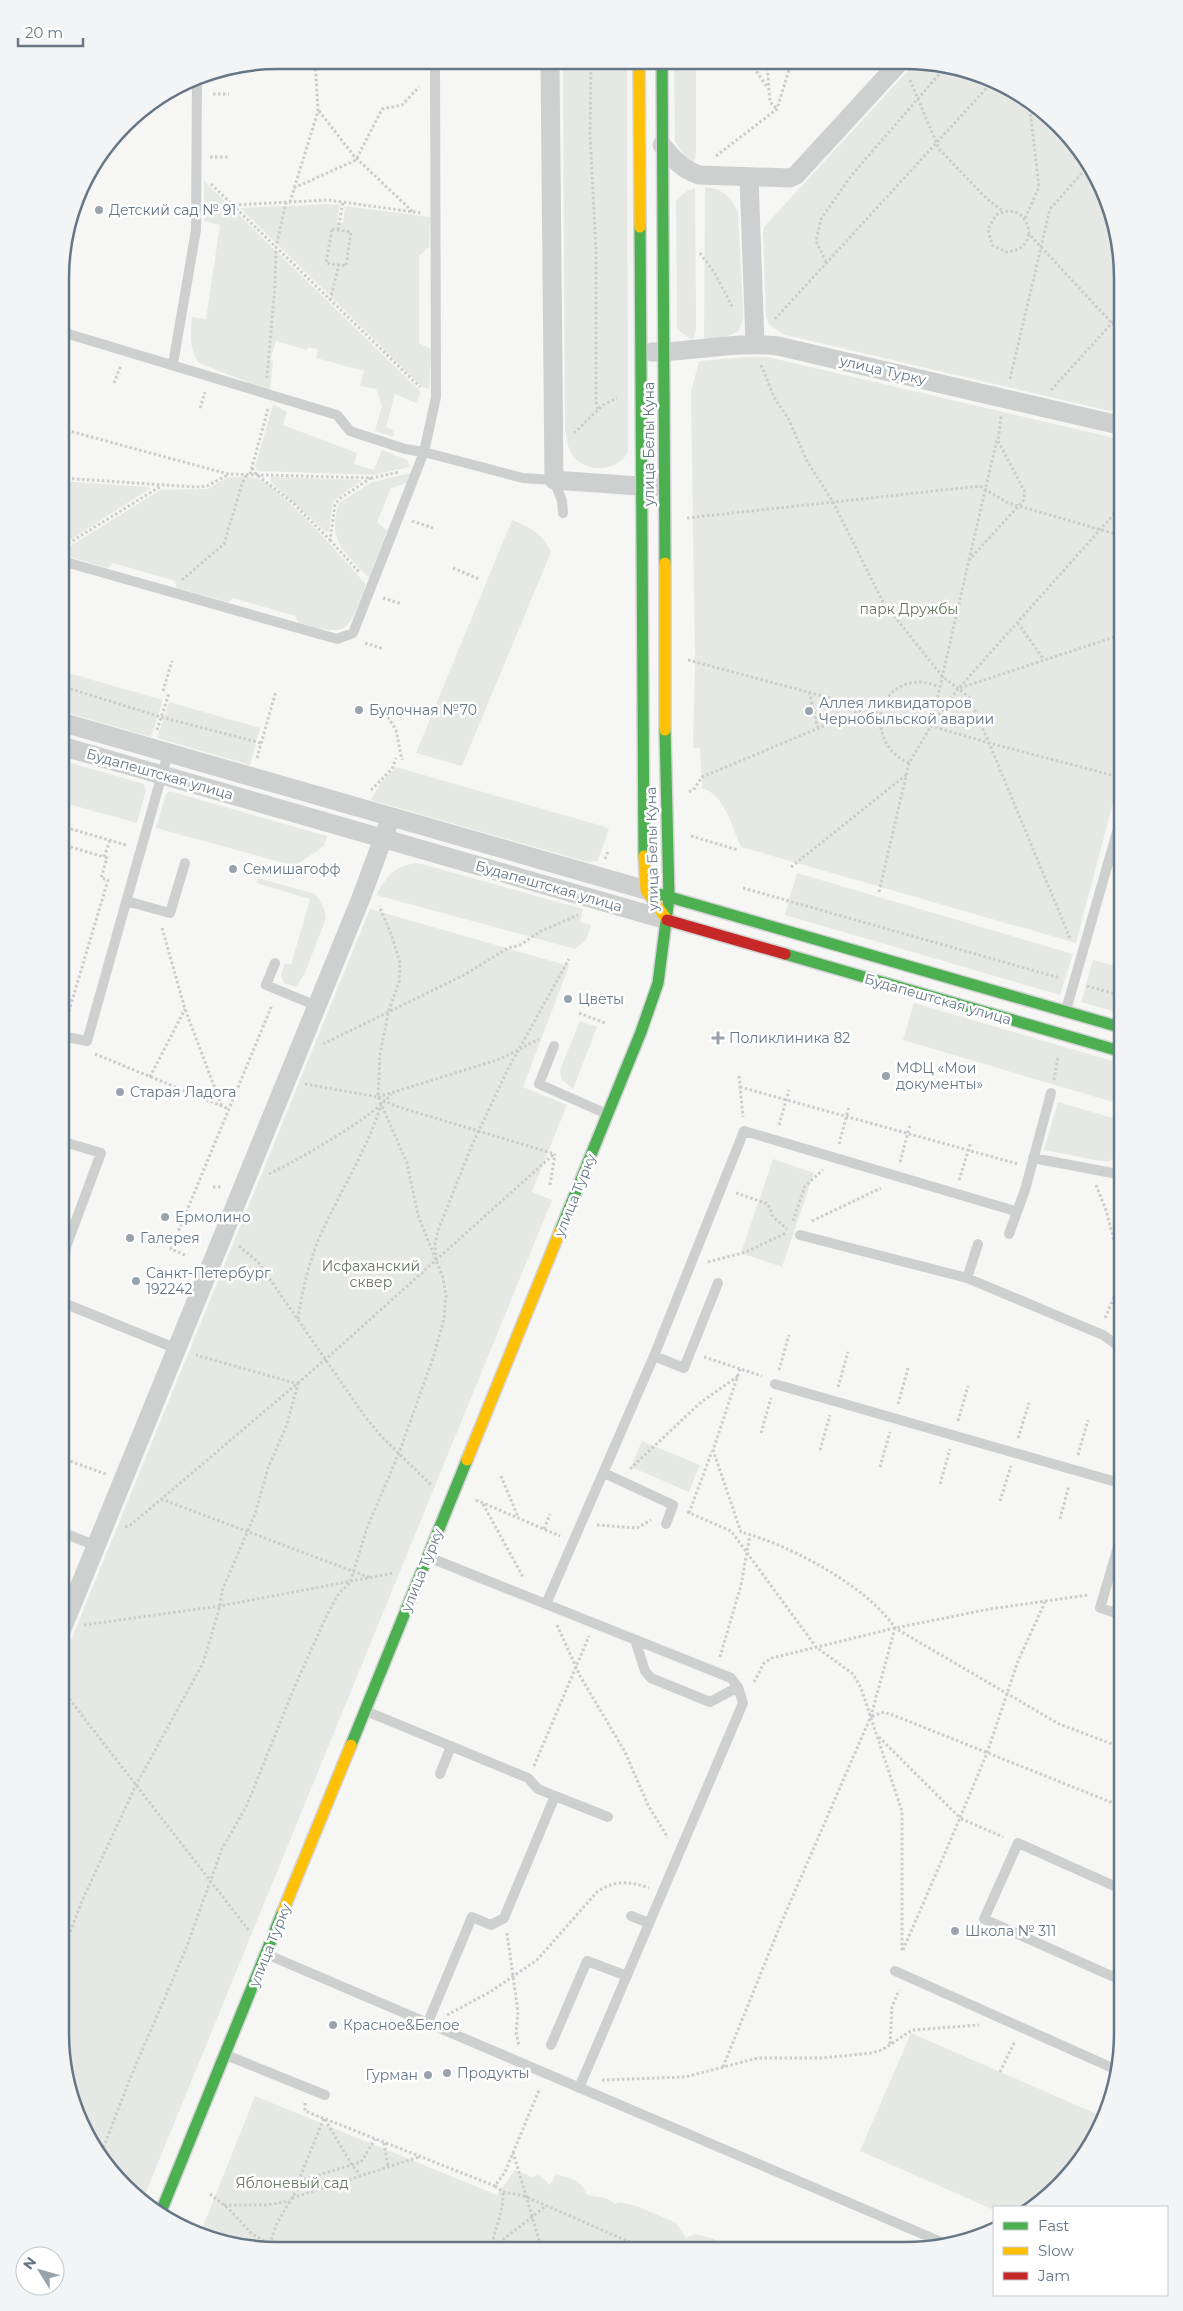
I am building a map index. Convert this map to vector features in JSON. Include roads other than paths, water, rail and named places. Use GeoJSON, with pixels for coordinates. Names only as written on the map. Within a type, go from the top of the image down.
{"type":"FeatureCollection","features":[{"type":"Feature","properties":{"kind":"street"},"geometry":{"type":"LineString","coordinates":[[550,69],[554,480],[664,488]]}},
{"type":"Feature","properties":{"kind":"street","name":"улица Белы Куна"},"geometry":{"type":"LineString","coordinates":[[640,69],[651,145],[663,352],[668,920]]}},
{"type":"Feature","properties":{"kind":"street","name":"улица Белы Куна"},"geometry":{"type":"LineString","coordinates":[[661,69],[651,145],[641,352],[643,828],[646,890],[668,920]]}},
{"type":"Feature","properties":{"kind":"street"},"geometry":{"type":"LineString","coordinates":[[651,145],[688,171],[699,175],[790,178],[796,175],[900,69]]}},
{"type":"Feature","properties":{"kind":"street"},"geometry":{"type":"LineString","coordinates":[[749,178],[757,350]]}},
{"type":"Feature","properties":{"kind":"street","name":"улица Турку"},"geometry":{"type":"LineString","coordinates":[[641,352],[757,350],[778,346],[1114,424]]}},
{"type":"Feature","properties":{"kind":"street","name":"Будапештская улица"},"geometry":{"type":"LineString","coordinates":[[69,724],[646,890],[1062,1023],[1114,1048]]}},
{"type":"Feature","properties":{"kind":"street","name":"Будапештская улица"},"geometry":{"type":"LineString","coordinates":[[69,748],[668,920],[1062,1023],[1114,1027]]}},
{"type":"Feature","properties":{"kind":"street"},"geometry":{"type":"LineString","coordinates":[[69,1630],[96,1546],[385,839],[391,817]]}},
{"type":"Feature","properties":{"kind":"street","name":"улица Турку"},"geometry":{"type":"LineString","coordinates":[[163,2207],[651,1006],[658,983],[668,920]]}},
{"type":"Feature","properties":{"kind":"lane"},"geometry":{"type":"LineString","coordinates":[[69,563],[337,639],[353,633],[424,452],[436,397],[436,69]]}},
{"type":"Feature","properties":{"kind":"lane"},"geometry":{"type":"LineString","coordinates":[[174,364],[196,230],[198,85]]}},
{"type":"Feature","properties":{"kind":"lane"},"geometry":{"type":"LineString","coordinates":[[69,334],[337,414],[350,430],[406,449],[523,478],[554,480],[562,501],[563,513]]}},
{"type":"Feature","properties":{"kind":"lane"},"geometry":{"type":"LineString","coordinates":[[69,1038],[87,1041],[162,775],[160,751]]}},
{"type":"Feature","properties":{"kind":"lane"},"geometry":{"type":"LineString","coordinates":[[1062,1023],[1114,842]]}},
{"type":"Feature","properties":{"kind":"lane"},"geometry":{"type":"LineString","coordinates":[[126,901],[170,913],[185,863]]}},
{"type":"Feature","properties":{"kind":"lane"},"geometry":{"type":"LineString","coordinates":[[275,964],[266,985],[316,1006]]}},
{"type":"Feature","properties":{"kind":"lane"},"geometry":{"type":"LineString","coordinates":[[554,1046],[539,1084],[608,1114]]}},
{"type":"Feature","properties":{"kind":"lane"},"geometry":{"type":"LineString","coordinates":[[1008,1234],[1025,1190],[1051,1094]]}},
{"type":"Feature","properties":{"kind":"lane"},"geometry":{"type":"LineString","coordinates":[[546,1604],[654,1356],[745,1132],[1015,1212]]}},
{"type":"Feature","properties":{"kind":"lane"},"geometry":{"type":"LineString","coordinates":[[69,1143],[102,1153],[69,1235]]}},
{"type":"Feature","properties":{"kind":"lane"},"geometry":{"type":"LineString","coordinates":[[1032,1162],[1114,1173]]}},
{"type":"Feature","properties":{"kind":"lane"},"geometry":{"type":"LineString","coordinates":[[800,1235],[967,1278],[1098,1333],[1114,1343]]}},
{"type":"Feature","properties":{"kind":"lane"},"geometry":{"type":"LineString","coordinates":[[967,1278],[978,1244]]}},
{"type":"Feature","properties":{"kind":"lane"},"geometry":{"type":"LineString","coordinates":[[654,1356],[684,1368],[718,1283]]}},
{"type":"Feature","properties":{"kind":"lane"},"geometry":{"type":"LineString","coordinates":[[69,1305],[177,1349]]}},
{"type":"Feature","properties":{"kind":"lane"},"geometry":{"type":"LineString","coordinates":[[775,1384],[1114,1481]]}},
{"type":"Feature","properties":{"kind":"lane"},"geometry":{"type":"LineString","coordinates":[[604,1473],[673,1505],[666,1524]]}},
{"type":"Feature","properties":{"kind":"lane"},"geometry":{"type":"LineString","coordinates":[[69,1536],[96,1546]]}},
{"type":"Feature","properties":{"kind":"lane"},"geometry":{"type":"LineString","coordinates":[[428,1557],[731,1678],[738,1687],[743,1703],[579,2088]]}},
{"type":"Feature","properties":{"kind":"lane"},"geometry":{"type":"LineString","coordinates":[[1114,1561],[1100,1608],[1114,1612]]}},
{"type":"Feature","properties":{"kind":"lane"},"geometry":{"type":"LineString","coordinates":[[636,1640],[646,1671],[652,1678],[710,1702],[738,1687]]}},
{"type":"Feature","properties":{"kind":"lane"},"geometry":{"type":"LineString","coordinates":[[365,1710],[528,1778],[538,1789],[608,1817]]}},
{"type":"Feature","properties":{"kind":"lane"},"geometry":{"type":"LineString","coordinates":[[440,1774],[451,1746]]}},
{"type":"Feature","properties":{"kind":"lane"},"geometry":{"type":"LineString","coordinates":[[428,2022],[472,1917],[491,1925],[504,1918],[555,1796]]}},
{"type":"Feature","properties":{"kind":"lane"},"geometry":{"type":"LineString","coordinates":[[1114,1886],[1018,1843],[984,1919],[1114,1977]]}},
{"type":"Feature","properties":{"kind":"lane"},"geometry":{"type":"LineString","coordinates":[[631,1916],[649,1923]]}},
{"type":"Feature","properties":{"kind":"lane"},"geometry":{"type":"LineString","coordinates":[[266,1954],[935,2240]]}},
{"type":"Feature","properties":{"kind":"lane"},"geometry":{"type":"LineString","coordinates":[[551,2045],[587,1960],[627,1976]]}},
{"type":"Feature","properties":{"kind":"lane"},"geometry":{"type":"LineString","coordinates":[[895,1971],[1111,2067]]}},
{"type":"Feature","properties":{"kind":"lane"},"geometry":{"type":"LineString","coordinates":[[225,2054],[325,2095]]}},
{"type":"Feature","properties":{"kind":"place","name":"Детский сад № 91"},"geometry":{"type":"Point","coordinates":[99,210]}},
{"type":"Feature","properties":{"kind":"place","name":"Булочная №70"},"geometry":{"type":"Point","coordinates":[359,710]}},
{"type":"Feature","properties":{"kind":"place","name":"Аллея ликвидаторов Чернобыльской аварии"},"geometry":{"type":"Point","coordinates":[809,711]}},
{"type":"Feature","properties":{"kind":"place","name":"Семишагофф"},"geometry":{"type":"Point","coordinates":[233,869]}},
{"type":"Feature","properties":{"kind":"place","name":"Цветы"},"geometry":{"type":"Point","coordinates":[568,999]}},
{"type":"Feature","properties":{"kind":"place","name":"Поликлиника 82"},"geometry":{"type":"Point","coordinates":[718,1038]}},
{"type":"Feature","properties":{"kind":"place","name":"МФЦ «Мои документы»"},"geometry":{"type":"Point","coordinates":[886,1076]}},
{"type":"Feature","properties":{"kind":"place","name":"Старая Ладога"},"geometry":{"type":"Point","coordinates":[120,1092]}},
{"type":"Feature","properties":{"kind":"place","name":"Ермолино"},"geometry":{"type":"Point","coordinates":[165,1217]}},
{"type":"Feature","properties":{"kind":"place","name":"Галерея"},"geometry":{"type":"Point","coordinates":[130,1238]}},
{"type":"Feature","properties":{"kind":"place","name":"Санкт-Петербург 192242"},"geometry":{"type":"Point","coordinates":[136,1281]}},
{"type":"Feature","properties":{"kind":"place","name":"Школа № 311"},"geometry":{"type":"Point","coordinates":[955,1931]}},
{"type":"Feature","properties":{"kind":"place","name":"Красное&Белое"},"geometry":{"type":"Point","coordinates":[333,2025]}},
{"type":"Feature","properties":{"kind":"place","name":"Продукты"},"geometry":{"type":"Point","coordinates":[447,2073]}},
{"type":"Feature","properties":{"kind":"place","name":"Гурман"},"geometry":{"type":"Point","coordinates":[428,2075]}},
{"type":"Feature","properties":{"kind":"park label","name":"парк Дружбы"},"geometry":{"type":"Point","coordinates":[909,609]}},
{"type":"Feature","properties":{"kind":"park label","name":"Исфаханский сквер"},"geometry":{"type":"Point","coordinates":[371,1274]}},
{"type":"Feature","properties":{"kind":"park label","name":"Яблоневый сад"},"geometry":{"type":"Point","coordinates":[292,2183]}}]}
